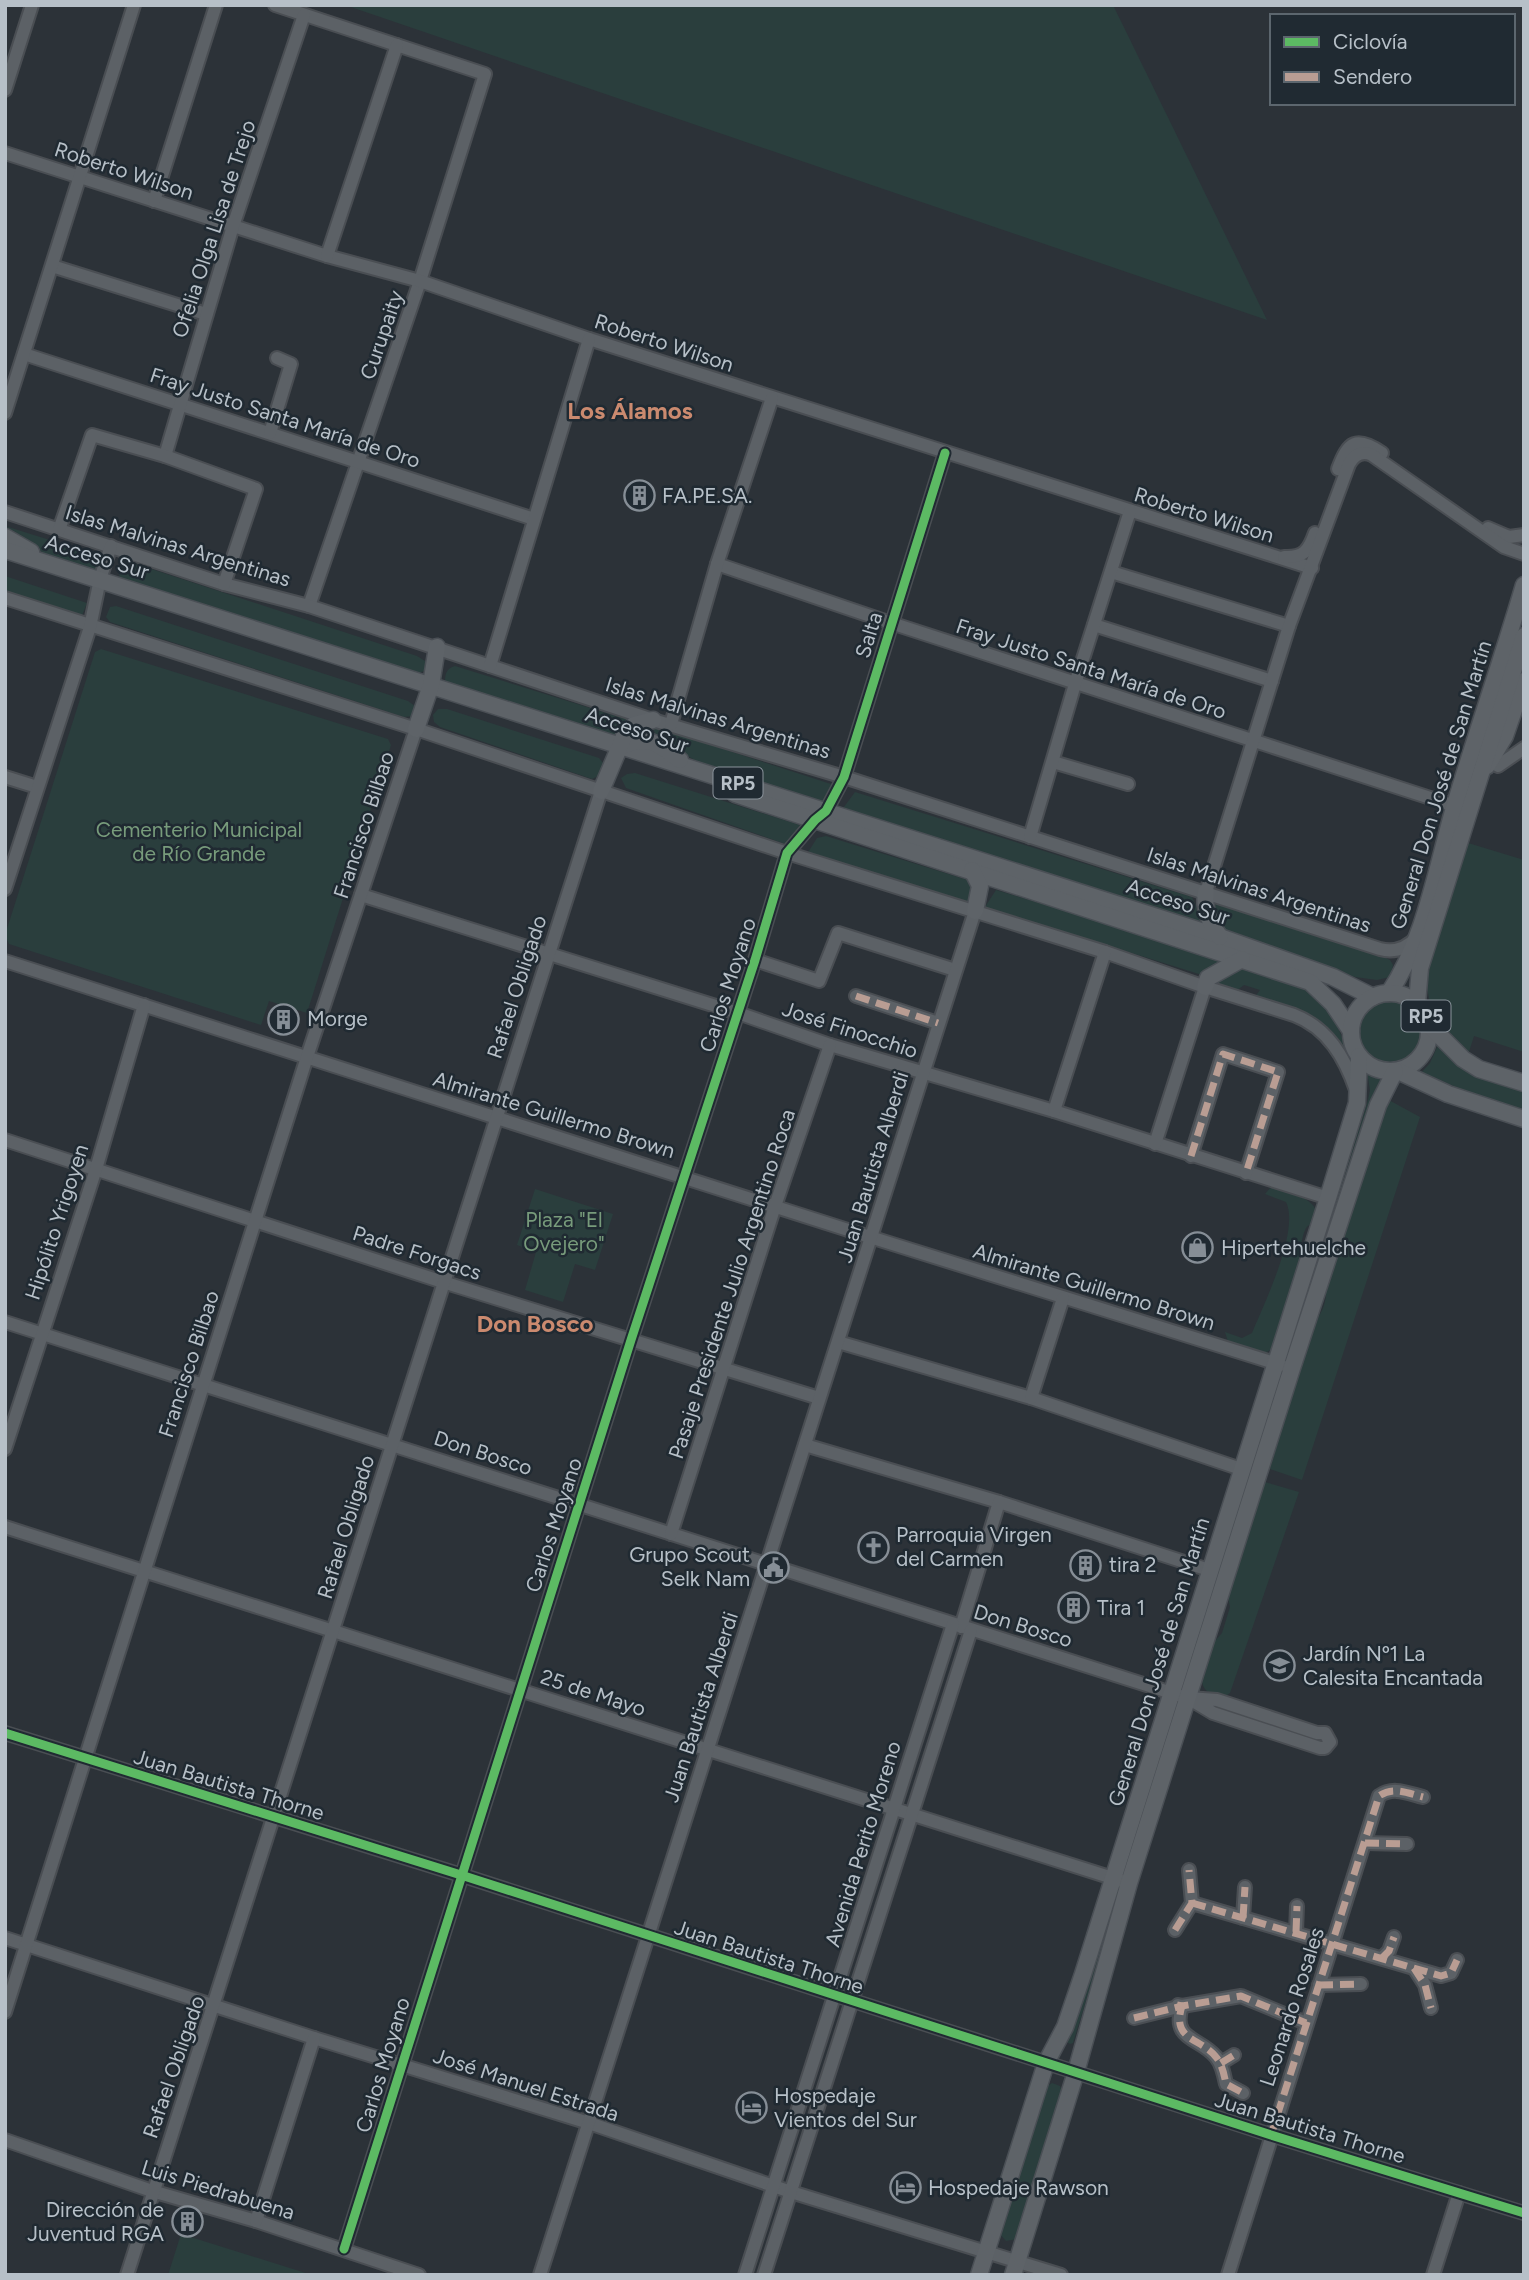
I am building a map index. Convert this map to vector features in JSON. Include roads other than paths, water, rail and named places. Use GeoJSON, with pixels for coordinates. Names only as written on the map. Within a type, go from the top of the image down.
{"type":"FeatureCollection","features":[{"type":"Feature","properties":{"kind":"main road"},"geometry":{"type":"LineString","coordinates":[[5,537],[25,547],[43,562]]}},
{"type":"Feature","properties":{"kind":"main road","name":"Acceso Sur"},"geometry":{"type":"LineString","coordinates":[[5,550],[43,562],[98,585]]}},
{"type":"Feature","properties":{"kind":"main road","name":"Acceso Sur"},"geometry":{"type":"LineString","coordinates":[[5,561],[98,585],[820,815],[1220,937],[1333,977],[1373,997]]}},
{"type":"Feature","properties":{"kind":"main road","name":"General Don José de San Martín"},"geometry":{"type":"LineString","coordinates":[[1417,1003],[1420,968],[1520,638],[1524,585]]}},
{"type":"Feature","properties":{"kind":"main road","name":"General Don José de San Martín"},"geometry":{"type":"LineString","coordinates":[[1389,993],[1402,974],[1417,936],[1455,806],[1520,638]]}},
{"type":"Feature","properties":{"kind":"main road"},"geometry":{"type":"LineString","coordinates":[[416,729],[429,690],[437,648]]}},
{"type":"Feature","properties":{"kind":"main road"},"geometry":{"type":"LineString","coordinates":[[1477,783],[1505,736],[1524,681]]}},
{"type":"Feature","properties":{"kind":"main road"},"geometry":{"type":"LineString","coordinates":[[601,791],[625,734],[634,725],[653,720]]}},
{"type":"Feature","properties":{"kind":"main road","name":"Acceso Sur"},"geometry":{"type":"LineString","coordinates":[[618,751],[691,769],[972,870],[1310,982],[1333,1004],[1351,1031]]}},
{"type":"Feature","properties":{"kind":"main road"},"geometry":{"type":"LineString","coordinates":[[972,870],[980,886],[975,911]]}},
{"type":"Feature","properties":{"kind":"main road"},"geometry":{"type":"LineString","coordinates":[[1206,892],[1204,902],[1208,915],[1220,937]]}},
{"type":"Feature","properties":{"kind":"main road"},"geometry":{"type":"LineString","coordinates":[[1205,987],[1208,978],[1242,959]]}},
{"type":"Feature","properties":{"kind":"main road","name":"RP5"},"geometry":{"type":"LineString","coordinates":[[1359,1056],[1351,1031],[1357,1011],[1373,997],[1389,993],[1409,998],[1417,1003],[1426,1017],[1429,1037],[1426,1049],[1419,1059],[1397,1071]]}},
{"type":"Feature","properties":{"kind":"main road","name":"RP5"},"geometry":{"type":"LineString","coordinates":[[1429,1026],[1463,1059],[1479,1069],[1524,1083]]}},
{"type":"Feature","properties":{"kind":"main road"},"geometry":{"type":"LineString","coordinates":[[1359,1056],[1377,1069],[1397,1071],[1448,1094],[1524,1119]]}},
{"type":"Feature","properties":{"kind":"main road","name":"General Don José de San Martín"},"geometry":{"type":"LineString","coordinates":[[979,2275],[1046,2063],[1065,2026],[1328,1198],[1357,1103],[1359,1056]]}},
{"type":"Feature","properties":{"kind":"main road","name":"General Don José de San Martín"},"geometry":{"type":"LineString","coordinates":[[1015,2268],[1076,2072],[1129,1883],[1292,1368],[1378,1105],[1397,1071]]}},
{"type":"Feature","properties":{"kind":"street"},"geometry":{"type":"LineString","coordinates":[[5,90],[32,5]]}},
{"type":"Feature","properties":{"kind":"street"},"geometry":{"type":"LineString","coordinates":[[5,413],[134,5]]}},
{"type":"Feature","properties":{"kind":"street"},"geometry":{"type":"LineString","coordinates":[[154,201],[216,5]]}},
{"type":"Feature","properties":{"kind":"street"},"geometry":{"type":"LineString","coordinates":[[275,5],[397,45],[327,256]]}},
{"type":"Feature","properties":{"kind":"street","name":"Ofelia Olga Lisa de Trejo"},"geometry":{"type":"LineString","coordinates":[[165,456],[233,226],[304,15]]}},
{"type":"Feature","properties":{"kind":"street","name":"Curupaity"},"geometry":{"type":"LineString","coordinates":[[309,606],[420,281],[485,74],[397,45]]}},
{"type":"Feature","properties":{"kind":"street","name":"Roberto Wilson"},"geometry":{"type":"LineString","coordinates":[[5,153],[327,256],[420,281],[772,398],[1312,568]]}},
{"type":"Feature","properties":{"kind":"street"},"geometry":{"type":"LineString","coordinates":[[52,266],[206,314]]}},
{"type":"Feature","properties":{"kind":"street"},"geometry":{"type":"LineString","coordinates":[[490,666],[589,339]]}},
{"type":"Feature","properties":{"kind":"street","name":"Fray Justo Santa María de Oro"},"geometry":{"type":"LineString","coordinates":[[24,354],[534,519]]}},
{"type":"Feature","properties":{"kind":"street"},"geometry":{"type":"LineString","coordinates":[[270,433],[291,364],[277,358]]}},
{"type":"Feature","properties":{"kind":"street"},"geometry":{"type":"LineString","coordinates":[[671,724],[717,564],[772,398]]}},
{"type":"Feature","properties":{"kind":"street"},"geometry":{"type":"LineString","coordinates":[[59,530],[92,435],[165,456],[256,489],[224,584]]}},
{"type":"Feature","properties":{"kind":"street"},"geometry":{"type":"LineString","coordinates":[[1206,892],[1289,626],[1356,449],[1363,442],[1371,445],[1496,533],[1509,537],[1524,535]]}},
{"type":"Feature","properties":{"kind":"street"},"geometry":{"type":"LineString","coordinates":[[1273,556],[1299,556],[1309,548],[1343,455],[1356,449],[1371,455],[1504,547],[1524,554]]}},
{"type":"Feature","properties":{"kind":"street","name":"Salta"},"geometry":{"type":"LineString","coordinates":[[820,815],[844,777],[945,453]]}},
{"type":"Feature","properties":{"kind":"street"},"geometry":{"type":"LineString","coordinates":[[1030,836],[1130,511]]}},
{"type":"Feature","properties":{"kind":"street","name":"Islas Malvinas Argentinas"},"geometry":{"type":"LineString","coordinates":[[5,512],[224,584],[309,606],[653,720],[844,777],[1388,951],[1405,947],[1417,936]]}},
{"type":"Feature","properties":{"kind":"street"},"geometry":{"type":"LineString","coordinates":[[5,889],[90,627],[98,585],[111,546]]}},
{"type":"Feature","properties":{"kind":"street","name":"Fray Justo Santa María de Oro"},"geometry":{"type":"LineString","coordinates":[[717,564],[1075,684],[1455,806]]}},
{"type":"Feature","properties":{"kind":"street"},"geometry":{"type":"LineString","coordinates":[[1111,572],[1289,626]]}},
{"type":"Feature","properties":{"kind":"street"},"geometry":{"type":"LineString","coordinates":[[5,598],[416,729],[787,853],[1105,952],[1307,1020],[1325,1035],[1342,1056],[1356,1092],[1357,1103]]}},
{"type":"Feature","properties":{"kind":"street"},"geometry":{"type":"LineString","coordinates":[[1094,625],[1272,681]]}},
{"type":"Feature","properties":{"kind":"street","name":"Francisco Bilbao"},"geometry":{"type":"LineString","coordinates":[[5,2012],[307,1057],[416,729]]}},
{"type":"Feature","properties":{"kind":"street"},"geometry":{"type":"LineString","coordinates":[[1492,758],[1498,766],[1524,748]]}},
{"type":"Feature","properties":{"kind":"street"},"geometry":{"type":"LineString","coordinates":[[1053,762],[1128,784]]}},
{"type":"Feature","properties":{"kind":"street"},"geometry":{"type":"LineString","coordinates":[[5,777],[37,787]]}},
{"type":"Feature","properties":{"kind":"street","name":"Rafael Obligado"},"geometry":{"type":"LineString","coordinates":[[127,2275],[601,791]]}},
{"type":"Feature","properties":{"kind":"street","name":"Carlos Moyano"},"geometry":{"type":"LineString","coordinates":[[344,2249],[787,853],[820,815]]}},
{"type":"Feature","properties":{"kind":"street","name":"José Finocchio"},"geometry":{"type":"LineString","coordinates":[[362,895],[738,1013],[830,1045],[1054,1111],[1328,1198]]}},
{"type":"Feature","properties":{"kind":"street","name":"Juan Bautista Alberdi"},"geometry":{"type":"LineString","coordinates":[[540,2275],[975,911]]}},
{"type":"Feature","properties":{"kind":"street"},"geometry":{"type":"LineString","coordinates":[[755,960],[819,981],[838,933],[956,970]]}},
{"type":"Feature","properties":{"kind":"street"},"geometry":{"type":"LineString","coordinates":[[1054,1111],[1105,952]]}},
{"type":"Feature","properties":{"kind":"street","name":"Almirante Guillermo Brown"},"geometry":{"type":"LineString","coordinates":[[5,961],[870,1237],[1292,1368]]}},
{"type":"Feature","properties":{"kind":"street"},"geometry":{"type":"LineString","coordinates":[[1155,1144],[1205,987]]}},
{"type":"Feature","properties":{"kind":"street"},"geometry":{"type":"LineString","coordinates":[[856,996],[938,1023]]}},
{"type":"Feature","properties":{"kind":"street","name":"Hipólito Yrigoyen"},"geometry":{"type":"LineString","coordinates":[[5,1449],[96,1169],[144,1005]]}},
{"type":"Feature","properties":{"kind":"street","name":"Pasaje Presidente Julio Argentino Roca"},"geometry":{"type":"LineString","coordinates":[[671,1534],[775,1206],[830,1045]]}},
{"type":"Feature","properties":{"kind":"street"},"geometry":{"type":"LineString","coordinates":[[1191,1156],[1223,1054],[1278,1072],[1246,1173]]}},
{"type":"Feature","properties":{"kind":"street","name":"Padre Forgacs"},"geometry":{"type":"LineString","coordinates":[[5,1140],[446,1283],[819,1398]]}},
{"type":"Feature","properties":{"kind":"street"},"geometry":{"type":"LineString","coordinates":[[1031,1398],[1063,1298]]}},
{"type":"Feature","properties":{"kind":"street","name":"Don Bosco"},"geometry":{"type":"LineString","coordinates":[[5,1322],[1188,1698],[1217,1700],[1325,1734],[1330,1742],[1325,1748],[1320,1748],[1213,1713],[1188,1698]]}},
{"type":"Feature","properties":{"kind":"street"},"geometry":{"type":"LineString","coordinates":[[838,1342],[1031,1398],[1241,1469]]}},
{"type":"Feature","properties":{"kind":"street"},"geometry":{"type":"LineString","coordinates":[[805,1446],[999,1502],[1209,1570]]}},
{"type":"Feature","properties":{"kind":"street","name":"Avenida Perito Moreno"},"geometry":{"type":"LineString","coordinates":[[764,2275],[911,1814],[999,1502]]}},
{"type":"Feature","properties":{"kind":"street","name":"25 de Mayo"},"geometry":{"type":"LineString","coordinates":[[5,1527],[1129,1883]]}},
{"type":"Feature","properties":{"kind":"street","name":"Avenida Perito Moreno"},"geometry":{"type":"LineString","coordinates":[[745,2275],[836,1997],[894,1808],[962,1627]]}},
{"type":"Feature","properties":{"kind":"street","name":"Juan Bautista Thorne"},"geometry":{"type":"LineString","coordinates":[[5,1733],[1524,2213]]}},
{"type":"Feature","properties":{"kind":"street","name":"Leonardo Rosales"},"geometry":{"type":"LineString","coordinates":[[1227,2275],[1379,1796],[1395,1790],[1423,1797]]}},
{"type":"Feature","properties":{"kind":"street"},"geometry":{"type":"LineString","coordinates":[[1365,1843],[1407,1844]]}},
{"type":"Feature","properties":{"kind":"street"},"geometry":{"type":"LineString","coordinates":[[1175,1930],[1192,1903],[1189,1870]]}},
{"type":"Feature","properties":{"kind":"street"},"geometry":{"type":"LineString","coordinates":[[1243,1918],[1245,1888]]}},
{"type":"Feature","properties":{"kind":"street"},"geometry":{"type":"LineString","coordinates":[[1192,1903],[1446,1976],[1451,1973],[1457,1960]]}},
{"type":"Feature","properties":{"kind":"street"},"geometry":{"type":"LineString","coordinates":[[1296,1932],[1297,1906]]}},
{"type":"Feature","properties":{"kind":"street"},"geometry":{"type":"LineString","coordinates":[[1382,1958],[1389,1951],[1394,1937]]}},
{"type":"Feature","properties":{"kind":"street","name":"José Manuel Estrada"},"geometry":{"type":"LineString","coordinates":[[5,1938],[314,2039],[589,2123],[792,2192],[987,2251],[1015,2268],[1062,2275]]}},
{"type":"Feature","properties":{"kind":"street"},"geometry":{"type":"LineString","coordinates":[[1414,1968],[1425,1985],[1431,2008]]}},
{"type":"Feature","properties":{"kind":"street"},"geometry":{"type":"LineString","coordinates":[[1319,1985],[1361,1984]]}},
{"type":"Feature","properties":{"kind":"street"},"geometry":{"type":"LineString","coordinates":[[1207,1987],[1209,2001]]}},
{"type":"Feature","properties":{"kind":"street"},"geometry":{"type":"LineString","coordinates":[[1134,2018],[1241,1996],[1259,1997],[1306,2023]]}},
{"type":"Feature","properties":{"kind":"street"},"geometry":{"type":"LineString","coordinates":[[1163,2003],[1182,2006]]}},
{"type":"Feature","properties":{"kind":"street"},"geometry":{"type":"LineString","coordinates":[[1182,2006],[1179,2015],[1187,2038],[1205,2046],[1221,2063],[1226,2084],[1243,2093]]}},
{"type":"Feature","properties":{"kind":"street"},"geometry":{"type":"LineString","coordinates":[[256,2221],[314,2039]]}},
{"type":"Feature","properties":{"kind":"street"},"geometry":{"type":"LineString","coordinates":[[1221,2063],[1234,2055]]}},
{"type":"Feature","properties":{"kind":"street","name":"Luis Piedrabuena"},"geometry":{"type":"LineString","coordinates":[[5,2140],[152,2191],[256,2221],[419,2275]]}},
{"type":"Feature","properties":{"kind":"street"},"geometry":{"type":"LineString","coordinates":[[1433,2275],[1459,2193]]}},
{"type":"Feature","properties":{"kind":"place","name":"FA.PE.SA."},"geometry":{"type":"Point","coordinates":[639,496]}},
{"type":"Feature","properties":{"kind":"place","name":"Morge"},"geometry":{"type":"Point","coordinates":[284,1019]}},
{"type":"Feature","properties":{"kind":"place","name":"Hipertehuelche"},"geometry":{"type":"Point","coordinates":[1198,1248]}},
{"type":"Feature","properties":{"kind":"place","name":"Parroquia Virgen del Carmen"},"geometry":{"type":"Point","coordinates":[873,1547]}},
{"type":"Feature","properties":{"kind":"place","name":"tira 2"},"geometry":{"type":"Point","coordinates":[1086,1565]}},
{"type":"Feature","properties":{"kind":"place","name":"Grupo Scout Selk Nam"},"geometry":{"type":"Point","coordinates":[773,1567]}},
{"type":"Feature","properties":{"kind":"place","name":"Tira 1"},"geometry":{"type":"Point","coordinates":[1074,1608]}},
{"type":"Feature","properties":{"kind":"place","name":"Jardín Nº1 La Calesita Encantada"},"geometry":{"type":"Point","coordinates":[1280,1666]}},
{"type":"Feature","properties":{"kind":"place","name":"Hospedaje Vientos del Sur"},"geometry":{"type":"Point","coordinates":[751,2108]}},
{"type":"Feature","properties":{"kind":"place","name":"Hospedaje Rawson"},"geometry":{"type":"Point","coordinates":[905,2188]}},
{"type":"Feature","properties":{"kind":"place","name":"Dirección de Juventud RGA"},"geometry":{"type":"Point","coordinates":[187,2222]}},
{"type":"Feature","properties":{"kind":"district","name":"Los Álamos"},"geometry":{"type":"Point","coordinates":[630,411]}},
{"type":"Feature","properties":{"kind":"district","name":"Don Bosco"},"geometry":{"type":"Point","coordinates":[535,1324]}},
{"type":"Feature","properties":{"kind":"park label","name":"Cementerio Municipal de Río Grande"},"geometry":{"type":"Point","coordinates":[199,842]}},
{"type":"Feature","properties":{"kind":"park label","name":"Plaza \"El Ovejero\""},"geometry":{"type":"Point","coordinates":[564,1232]}}]}
